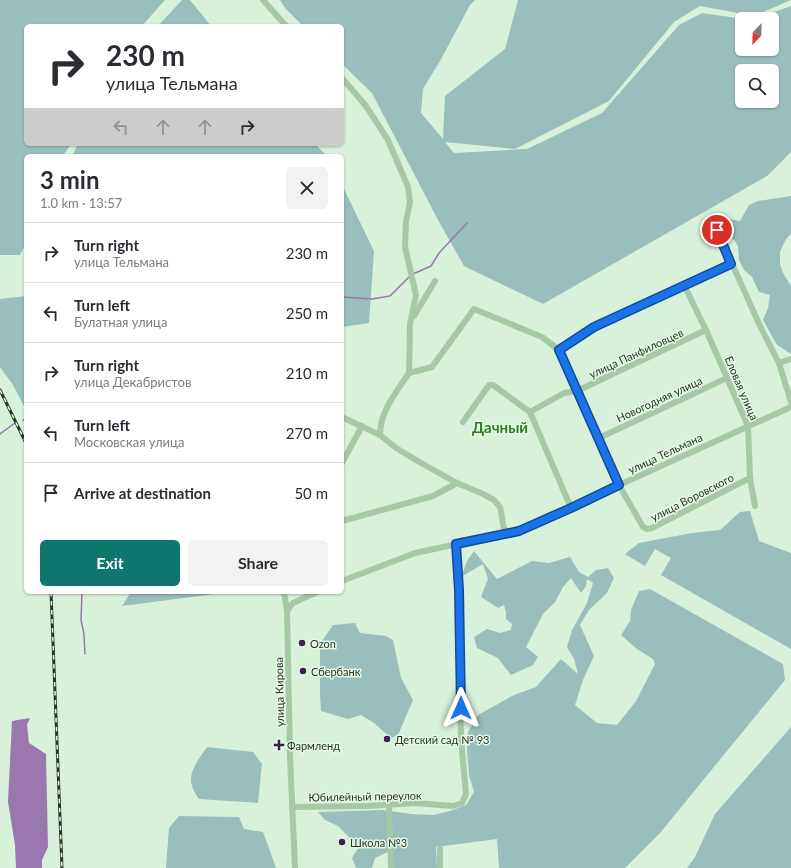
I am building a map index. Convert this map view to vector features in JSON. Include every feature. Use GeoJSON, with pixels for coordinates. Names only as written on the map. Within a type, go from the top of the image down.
{"type":"FeatureCollection","features":[{"type":"Feature","properties":{"kind":"street"},"geometry":{"type":"LineString","coordinates":[[262,0],[284,24]]}},
{"type":"Feature","properties":{"kind":"street"},"geometry":{"type":"LineString","coordinates":[[344,80],[366,106],[388,140],[408,187],[410,202],[406,222],[405,247],[416,295],[410,324],[408,373],[383,414],[380,425],[380,435]]}},
{"type":"Feature","properties":{"kind":"street"},"geometry":{"type":"LineString","coordinates":[[712,219],[731,264],[779,363],[791,402]]}},
{"type":"Feature","properties":{"kind":"street"},"geometry":{"type":"LineString","coordinates":[[559,350],[594,327],[731,264]]}},
{"type":"Feature","properties":{"kind":"street"},"geometry":{"type":"LineString","coordinates":[[410,324],[420,304],[435,281]]}},
{"type":"Feature","properties":{"kind":"street","name":"Еловая улица"},"geometry":{"type":"LineString","coordinates":[[684,285],[706,330],[748,426],[750,478],[754,506]]}},
{"type":"Feature","properties":{"kind":"street"},"geometry":{"type":"LineString","coordinates":[[408,373],[432,367],[474,309],[542,337],[559,350],[619,485]]}},
{"type":"Feature","properties":{"kind":"street","name":"улица Панфиловцев"},"geometry":{"type":"LineString","coordinates":[[530,412],[564,394],[577,391],[706,330]]}},
{"type":"Feature","properties":{"kind":"street"},"geometry":{"type":"LineString","coordinates":[[779,363],[791,360]]}},
{"type":"Feature","properties":{"kind":"street","name":"Новогодняя улица"},"geometry":{"type":"LineString","coordinates":[[598,438],[727,378]]}},
{"type":"Feature","properties":{"kind":"street"},"geometry":{"type":"LineString","coordinates":[[464,422],[489,385],[493,385],[530,412],[571,508]]}},
{"type":"Feature","properties":{"kind":"street","name":"улица Тельмана"},"geometry":{"type":"LineString","coordinates":[[344,580],[415,553],[519,531],[791,407]]}},
{"type":"Feature","properties":{"kind":"street"},"geometry":{"type":"LineString","coordinates":[[344,418],[380,435],[396,448],[457,483],[494,500],[500,507],[505,534]]}},
{"type":"Feature","properties":{"kind":"street"},"geometry":{"type":"LineString","coordinates":[[344,459],[362,426]]}},
{"type":"Feature","properties":{"kind":"street","name":"улица Воровского"},"geometry":{"type":"LineString","coordinates":[[619,485],[643,526],[648,529],[750,478]]}},
{"type":"Feature","properties":{"kind":"street"},"geometry":{"type":"LineString","coordinates":[[344,520],[433,496],[457,483]]}},
{"type":"Feature","properties":{"kind":"street","name":"Юбилейный переулок"},"geometry":{"type":"LineString","coordinates":[[292,807],[415,803],[453,806],[462,803],[466,794],[461,740],[459,590],[456,544]]}},
{"type":"Feature","properties":{"kind":"street","name":"улица Кирова"},"geometry":{"type":"LineString","coordinates":[[284,594],[287,611],[295,868]]}},
{"type":"Feature","properties":{"kind":"street"},"geometry":{"type":"LineString","coordinates":[[287,611],[293,603],[313,594]]}},
{"type":"Feature","properties":{"kind":"street"},"geometry":{"type":"LineString","coordinates":[[389,805],[391,868]]}},
{"type":"Feature","properties":{"kind":"street"},"geometry":{"type":"LineString","coordinates":[[440,849],[440,868]]}},
{"type":"Feature","properties":{"kind":"shaded area"},"geometry":{"type":"Polygon","coordinates":[[[0,0],[165,0],[144,24],[24,24],[24,146],[70,146],[64,154],[24,154],[24,247],[20,255],[0,255],[0,0]]]}},
{"type":"Feature","properties":{"kind":"shaded area"},"geometry":{"type":"Polygon","coordinates":[[[182,0],[190,0],[209,24],[160,24],[182,0]]]}},
{"type":"Feature","properties":{"kind":"shaded area"},"geometry":{"type":"Polygon","coordinates":[[[280,0],[475,0],[470,5],[423,89],[421,113],[443,139],[445,96],[505,49],[518,0],[791,0],[763,12],[735,12],[700,6],[674,22],[609,101],[515,149],[445,142],[454,153],[527,149],[602,113],[679,25],[702,13],[735,18],[735,56],[779,56],[779,12],[774,12],[791,6],[791,152],[767,176],[543,304],[464,266],[438,220],[372,93],[344,66],[344,24],[301,24],[285,8],[280,0]]]}},
{"type":"Feature","properties":{"kind":"shaded area"},"geometry":{"type":"Polygon","coordinates":[[[77,146],[317,146],[325,154],[73,154],[77,146]]]}},
{"type":"Feature","properties":{"kind":"shaded area"},"geometry":{"type":"Polygon","coordinates":[[[344,189],[374,251],[369,323],[344,327],[344,189]]]}},
{"type":"Feature","properties":{"kind":"shaded area"},"geometry":{"type":"Polygon","coordinates":[[[791,196],[791,233],[780,252],[780,264],[783,273],[791,286],[791,354],[777,345],[763,320],[768,308],[770,295],[759,292],[752,277],[744,270],[739,260],[738,246],[734,240],[722,231],[714,218],[722,215],[729,219],[740,221],[749,205],[758,201],[791,196]]]}},
{"type":"Feature","properties":{"kind":"shaded area"},"geometry":{"type":"Polygon","coordinates":[[[24,296],[24,406],[13,385],[0,367],[0,299],[24,296]]]}},
{"type":"Feature","properties":{"kind":"shaded area"},"geometry":{"type":"Polygon","coordinates":[[[750,511],[759,541],[791,553],[791,649],[661,575],[671,558],[655,549],[645,566],[625,554],[639,543],[692,533],[720,530],[740,512],[750,511]]]}},
{"type":"Feature","properties":{"kind":"shaded area"},"geometry":{"type":"Polygon","coordinates":[[[474,551],[497,579],[532,561],[549,563],[570,557],[579,572],[588,577],[596,570],[608,568],[614,578],[607,593],[589,610],[580,625],[594,656],[583,680],[575,705],[597,723],[617,725],[636,701],[655,664],[653,659],[637,649],[621,635],[630,621],[631,610],[639,591],[650,589],[783,664],[785,680],[660,833],[625,868],[499,868],[497,839],[436,847],[437,868],[394,868],[392,850],[375,858],[372,868],[356,868],[352,858],[359,847],[338,826],[325,820],[318,812],[382,810],[433,815],[466,805],[474,792],[469,775],[467,750],[468,732],[478,715],[514,695],[536,687],[561,659],[578,674],[574,659],[567,647],[572,630],[587,603],[593,583],[587,579],[586,586],[581,593],[571,578],[563,587],[555,602],[543,614],[526,647],[538,657],[533,665],[511,675],[498,658],[477,648],[474,637],[487,629],[500,633],[511,630],[512,624],[506,619],[504,605],[498,608],[481,597],[488,579],[483,564],[461,577],[467,561],[474,551]]]}},
{"type":"Feature","properties":{"kind":"shaded area"},"geometry":{"type":"Polygon","coordinates":[[[130,594],[215,594],[122,606],[130,594]]]}},
{"type":"Feature","properties":{"kind":"shaded area"},"geometry":{"type":"Polygon","coordinates":[[[355,623],[360,633],[386,636],[393,640],[401,678],[413,700],[398,735],[391,738],[374,723],[361,715],[348,719],[321,711],[320,644],[333,625],[355,623]]]}},
{"type":"Feature","properties":{"kind":"shaded area"},"geometry":{"type":"Polygon","coordinates":[[[30,718],[27,725],[29,743],[46,754],[48,847],[42,860],[42,868],[16,868],[15,845],[8,802],[12,721],[30,718]]]}},
{"type":"Feature","properties":{"kind":"shaded area"},"geometry":{"type":"Polygon","coordinates":[[[791,727],[791,868],[687,868],[695,857],[715,814],[791,727]]]}},
{"type":"Feature","properties":{"kind":"shaded area"},"geometry":{"type":"Polygon","coordinates":[[[207,747],[253,752],[262,764],[258,803],[199,799],[194,792],[191,778],[192,772],[198,760],[207,747]]]}},
{"type":"Feature","properties":{"kind":"shaded area"},"geometry":{"type":"Polygon","coordinates":[[[179,816],[239,817],[244,829],[263,832],[276,868],[166,868],[169,828],[179,816]]]}},
{"type":"Feature","properties":{"kind":"waterway"},"geometry":{"type":"LineString","coordinates":[[413,274],[431,266],[439,253],[467,223]]}},
{"type":"Feature","properties":{"kind":"waterway"},"geometry":{"type":"LineString","coordinates":[[344,297],[372,299],[390,296],[410,276]]}},
{"type":"Feature","properties":{"kind":"waterway"},"geometry":{"type":"LineString","coordinates":[[0,434],[15,423]]}},
{"type":"Feature","properties":{"kind":"waterway"},"geometry":{"type":"LineString","coordinates":[[82,594],[81,620],[84,634],[85,654]]}},
{"type":"Feature","properties":{"kind":"railway"},"geometry":{"type":"LineString","coordinates":[[0,390],[24,439]]}},
{"type":"Feature","properties":{"kind":"railway"},"geometry":{"type":"LineString","coordinates":[[51,594],[62,868]]}},
{"type":"Feature","properties":{"kind":"place","name":"Ozon"},"geometry":{"type":"Point","coordinates":[302,643]}},
{"type":"Feature","properties":{"kind":"place","name":"Сбербанк"},"geometry":{"type":"Point","coordinates":[303,671]}},
{"type":"Feature","properties":{"kind":"place","name":"Детский сад № 93"},"geometry":{"type":"Point","coordinates":[387,739]}},
{"type":"Feature","properties":{"kind":"place","name":"Фармленд"},"geometry":{"type":"Point","coordinates":[279,745]}},
{"type":"Feature","properties":{"kind":"place","name":"Школа №3"},"geometry":{"type":"Point","coordinates":[342,842]}},
{"type":"Feature","properties":{"kind":"district","name":"Дачный"},"geometry":{"type":"Point","coordinates":[500,427]}},
{"type":"Feature","properties":{"kind":"route"},"geometry":{"type":"LineString","coordinates":[[461,708],[459,590],[456,544],[519,531],[619,485],[559,350],[594,327],[731,264],[717,230]]}}]}
